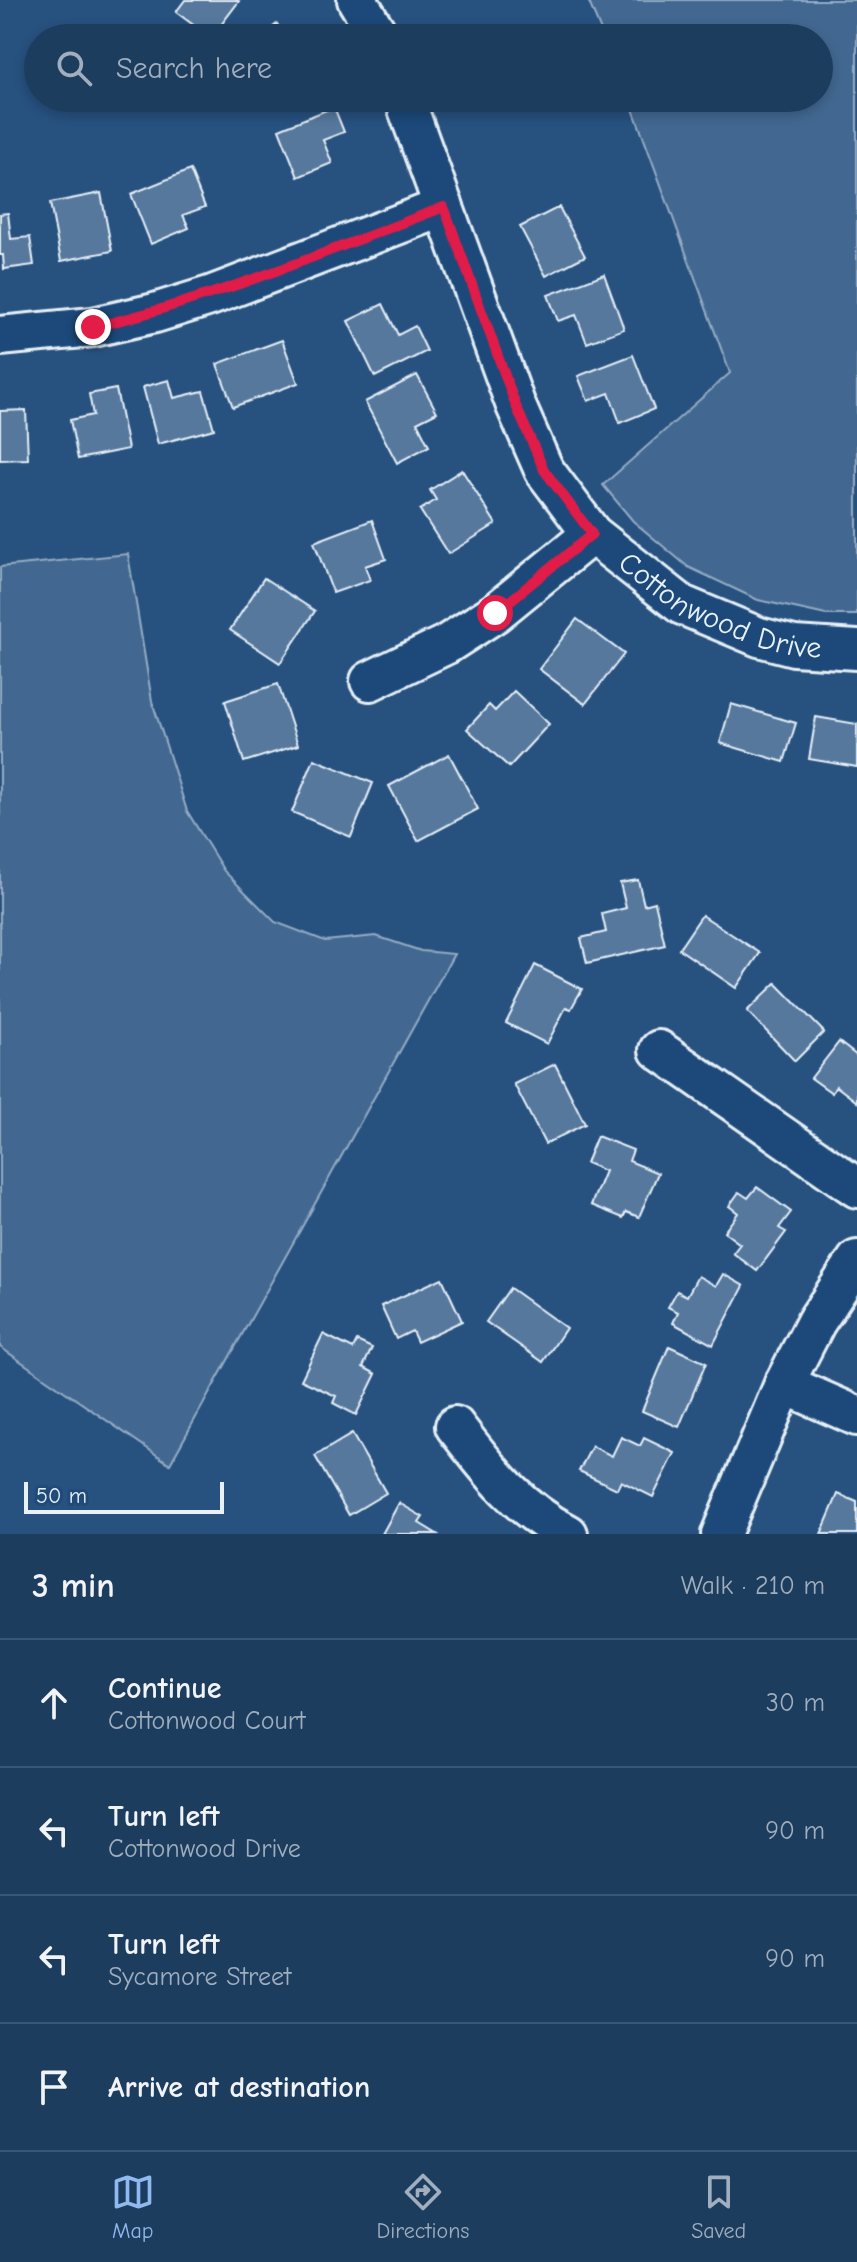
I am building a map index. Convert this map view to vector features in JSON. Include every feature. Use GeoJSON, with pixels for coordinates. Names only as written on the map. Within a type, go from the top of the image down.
{"type":"FeatureCollection","features":[{"type":"Feature","properties":{"kind":"street"},"geometry":{"type":"LineString","coordinates":[[357,0],[372,24]]}},
{"type":"Feature","properties":{"kind":"street","name":"Cottonwood Drive"},"geometry":{"type":"LineString","coordinates":[[409,112],[516,406],[544,470],[592,534],[682,605],[794,646],[857,650]]}},
{"type":"Feature","properties":{"kind":"street"},"geometry":{"type":"LineString","coordinates":[[0,336],[93,327],[155,313],[210,296],[444,207]]}},
{"type":"Feature","properties":{"kind":"street"},"geometry":{"type":"LineString","coordinates":[[370,681],[447,644],[495,613],[592,534]]}},
{"type":"Feature","properties":{"kind":"street"},"geometry":{"type":"LineString","coordinates":[[659,1050],[857,1188]]}},
{"type":"Feature","properties":{"kind":"street"},"geometry":{"type":"LineString","coordinates":[[721,1534],[784,1384],[816,1322],[857,1260]]}},
{"type":"Feature","properties":{"kind":"street"},"geometry":{"type":"LineString","coordinates":[[784,1384],[857,1416]]}},
{"type":"Feature","properties":{"kind":"street"},"geometry":{"type":"LineString","coordinates":[[455,1426],[501,1485],[522,1505],[568,1534]]}},
{"type":"Feature","properties":{"kind":"shaded area"},"geometry":{"type":"Polygon","coordinates":[[[588,0],[857,0],[857,615],[826,615],[758,600],[688,567],[633,521],[603,485],[730,373],[634,112],[833,112],[833,24],[598,24],[588,0]]]}},
{"type":"Feature","properties":{"kind":"shaded area"},"geometry":{"type":"Polygon","coordinates":[[[128,554],[152,701],[187,811],[224,871],[275,922],[325,941],[376,936],[421,951],[454,954],[170,1464],[0,1347],[0,567],[128,554]]]}},
{"type":"Feature","properties":{"kind":"building"},"geometry":{"type":"Polygon","coordinates":[[[185,0],[239,1],[222,24],[192,24],[176,12],[185,0]]]}},
{"type":"Feature","properties":{"kind":"building"},"geometry":{"type":"Polygon","coordinates":[[[322,112],[336,112],[344,132],[323,140],[332,163],[298,177],[279,129],[322,112]]]}},
{"type":"Feature","properties":{"kind":"building"},"geometry":{"type":"Polygon","coordinates":[[[190,170],[205,207],[183,215],[189,228],[151,244],[131,194],[190,170]]]}},
{"type":"Feature","properties":{"kind":"building"},"geometry":{"type":"Polygon","coordinates":[[[101,193],[112,251],[61,261],[50,203],[101,193]]]}},
{"type":"Feature","properties":{"kind":"building"},"geometry":{"type":"Polygon","coordinates":[[[559,207],[585,256],[546,276],[520,227],[559,207]]]}},
{"type":"Feature","properties":{"kind":"building"},"geometry":{"type":"Polygon","coordinates":[[[8,213],[11,239],[30,237],[34,265],[4,269],[3,255],[0,255],[0,214],[8,213]]]}},
{"type":"Feature","properties":{"kind":"building"},"geometry":{"type":"Polygon","coordinates":[[[604,274],[624,329],[587,343],[576,315],[558,321],[548,295],[604,274]]]}},
{"type":"Feature","properties":{"kind":"building"},"geometry":{"type":"Polygon","coordinates":[[[383,304],[398,335],[415,326],[427,351],[375,377],[348,321],[383,304]]]}},
{"type":"Feature","properties":{"kind":"building"},"geometry":{"type":"Polygon","coordinates":[[[282,340],[298,383],[233,407],[217,364],[282,340]]]}},
{"type":"Feature","properties":{"kind":"building"},"geometry":{"type":"Polygon","coordinates":[[[633,355],[654,409],[620,423],[609,393],[588,401],[578,376],[633,355]]]}},
{"type":"Feature","properties":{"kind":"building"},"geometry":{"type":"Polygon","coordinates":[[[417,375],[437,412],[417,422],[429,446],[397,463],[365,402],[417,375]]]}},
{"type":"Feature","properties":{"kind":"building"},"geometry":{"type":"Polygon","coordinates":[[[169,380],[174,398],[203,391],[214,429],[158,444],[143,387],[169,380]]]}},
{"type":"Feature","properties":{"kind":"building"},"geometry":{"type":"Polygon","coordinates":[[[116,389],[128,449],[78,459],[70,420],[93,415],[89,394],[116,389]]]}},
{"type":"Feature","properties":{"kind":"building"},"geometry":{"type":"Polygon","coordinates":[[[26,410],[28,459],[0,460],[0,411],[26,410]]]}},
{"type":"Feature","properties":{"kind":"building"},"geometry":{"type":"Polygon","coordinates":[[[462,470],[496,524],[448,554],[420,510],[436,500],[430,490],[462,470]]]}},
{"type":"Feature","properties":{"kind":"building"},"geometry":{"type":"Polygon","coordinates":[[[372,520],[386,559],[365,566],[370,580],[333,593],[314,542],[372,520]]]}},
{"type":"Feature","properties":{"kind":"building"},"geometry":{"type":"Polygon","coordinates":[[[264,578],[315,611],[280,663],[230,630],[264,578]]]}},
{"type":"Feature","properties":{"kind":"building"},"geometry":{"type":"Polygon","coordinates":[[[577,619],[624,654],[585,704],[539,669],[577,619]]]}},
{"type":"Feature","properties":{"kind":"building"},"geometry":{"type":"Polygon","coordinates":[[[278,684],[298,745],[244,762],[225,701],[278,684]]]}},
{"type":"Feature","properties":{"kind":"building"},"geometry":{"type":"Polygon","coordinates":[[[514,691],[549,724],[509,767],[467,729],[489,705],[495,711],[514,691]]]}},
{"type":"Feature","properties":{"kind":"building"},"geometry":{"type":"Polygon","coordinates":[[[731,704],[796,723],[784,762],[720,743],[731,704]]]}},
{"type":"Feature","properties":{"kind":"building"},"geometry":{"type":"Polygon","coordinates":[[[816,717],[857,724],[857,767],[809,759],[816,717]]]}},
{"type":"Feature","properties":{"kind":"building"},"geometry":{"type":"Polygon","coordinates":[[[449,754],[478,809],[418,841],[389,786],[449,754]]]}},
{"type":"Feature","properties":{"kind":"building"},"geometry":{"type":"Polygon","coordinates":[[[314,759],[373,783],[351,837],[292,812],[314,759]]]}},
{"type":"Feature","properties":{"kind":"building"},"geometry":{"type":"Polygon","coordinates":[[[638,880],[644,905],[655,902],[665,945],[587,963],[581,938],[606,932],[602,914],[626,908],[620,883],[638,880]]]}},
{"type":"Feature","properties":{"kind":"building"},"geometry":{"type":"Polygon","coordinates":[[[702,915],[760,953],[736,988],[679,949],[702,915]]]}},
{"type":"Feature","properties":{"kind":"building"},"geometry":{"type":"Polygon","coordinates":[[[535,965],[582,989],[571,1009],[566,1007],[547,1044],[506,1023],[535,965]]]}},
{"type":"Feature","properties":{"kind":"building"},"geometry":{"type":"Polygon","coordinates":[[[776,983],[824,1032],[795,1061],[747,1011],[776,983]]]}},
{"type":"Feature","properties":{"kind":"building"},"geometry":{"type":"Polygon","coordinates":[[[839,1042],[857,1056],[857,1102],[836,1086],[832,1093],[811,1078],[839,1042]]]}},
{"type":"Feature","properties":{"kind":"building"},"geometry":{"type":"Polygon","coordinates":[[[555,1064],[585,1124],[545,1144],[514,1084],[555,1064]]]}},
{"type":"Feature","properties":{"kind":"building"},"geometry":{"type":"Polygon","coordinates":[[[597,1136],[633,1150],[629,1161],[658,1173],[639,1217],[626,1212],[623,1218],[591,1205],[605,1171],[586,1163],[597,1136]]]}},
{"type":"Feature","properties":{"kind":"building"},"geometry":{"type":"Polygon","coordinates":[[[757,1187],[791,1212],[779,1228],[786,1232],[757,1271],[733,1253],[740,1244],[724,1232],[738,1213],[729,1206],[739,1192],[748,1198],[757,1187]]]}},
{"type":"Feature","properties":{"kind":"building"},"geometry":{"type":"Polygon","coordinates":[[[723,1274],[744,1286],[713,1345],[673,1323],[678,1312],[668,1307],[677,1291],[687,1296],[698,1276],[716,1286],[723,1274]]]}},
{"type":"Feature","properties":{"kind":"building"},"geometry":{"type":"Polygon","coordinates":[[[442,1278],[462,1321],[417,1342],[412,1331],[396,1339],[381,1306],[442,1278]]]}},
{"type":"Feature","properties":{"kind":"building"},"geometry":{"type":"Polygon","coordinates":[[[510,1288],[566,1328],[543,1362],[486,1322],[510,1288]]]}},
{"type":"Feature","properties":{"kind":"building"},"geometry":{"type":"Polygon","coordinates":[[[323,1334],[353,1349],[357,1341],[372,1348],[363,1367],[376,1374],[356,1415],[333,1403],[336,1396],[301,1380],[323,1334]]]}},
{"type":"Feature","properties":{"kind":"building"},"geometry":{"type":"Polygon","coordinates":[[[669,1346],[706,1363],[679,1427],[642,1411],[669,1346]]]}},
{"type":"Feature","properties":{"kind":"building"},"geometry":{"type":"Polygon","coordinates":[[[352,1434],[386,1493],[349,1515],[315,1456],[352,1434]]]}},
{"type":"Feature","properties":{"kind":"building"},"geometry":{"type":"Polygon","coordinates":[[[621,1437],[640,1446],[644,1438],[675,1453],[653,1497],[621,1481],[617,1489],[579,1471],[592,1446],[612,1456],[621,1437]]]}},
{"type":"Feature","properties":{"kind":"building"},"geometry":{"type":"Polygon","coordinates":[[[838,1494],[857,1502],[857,1534],[821,1534],[838,1494]]]}},
{"type":"Feature","properties":{"kind":"building"},"geometry":{"type":"Polygon","coordinates":[[[399,1503],[423,1517],[419,1523],[437,1534],[382,1534],[399,1503]]]}},
{"type":"Feature","properties":{"kind":"route"},"geometry":{"type":"LineString","coordinates":[[93,327],[210,296],[444,207],[516,406],[544,470],[592,534],[495,613]]}}]}
